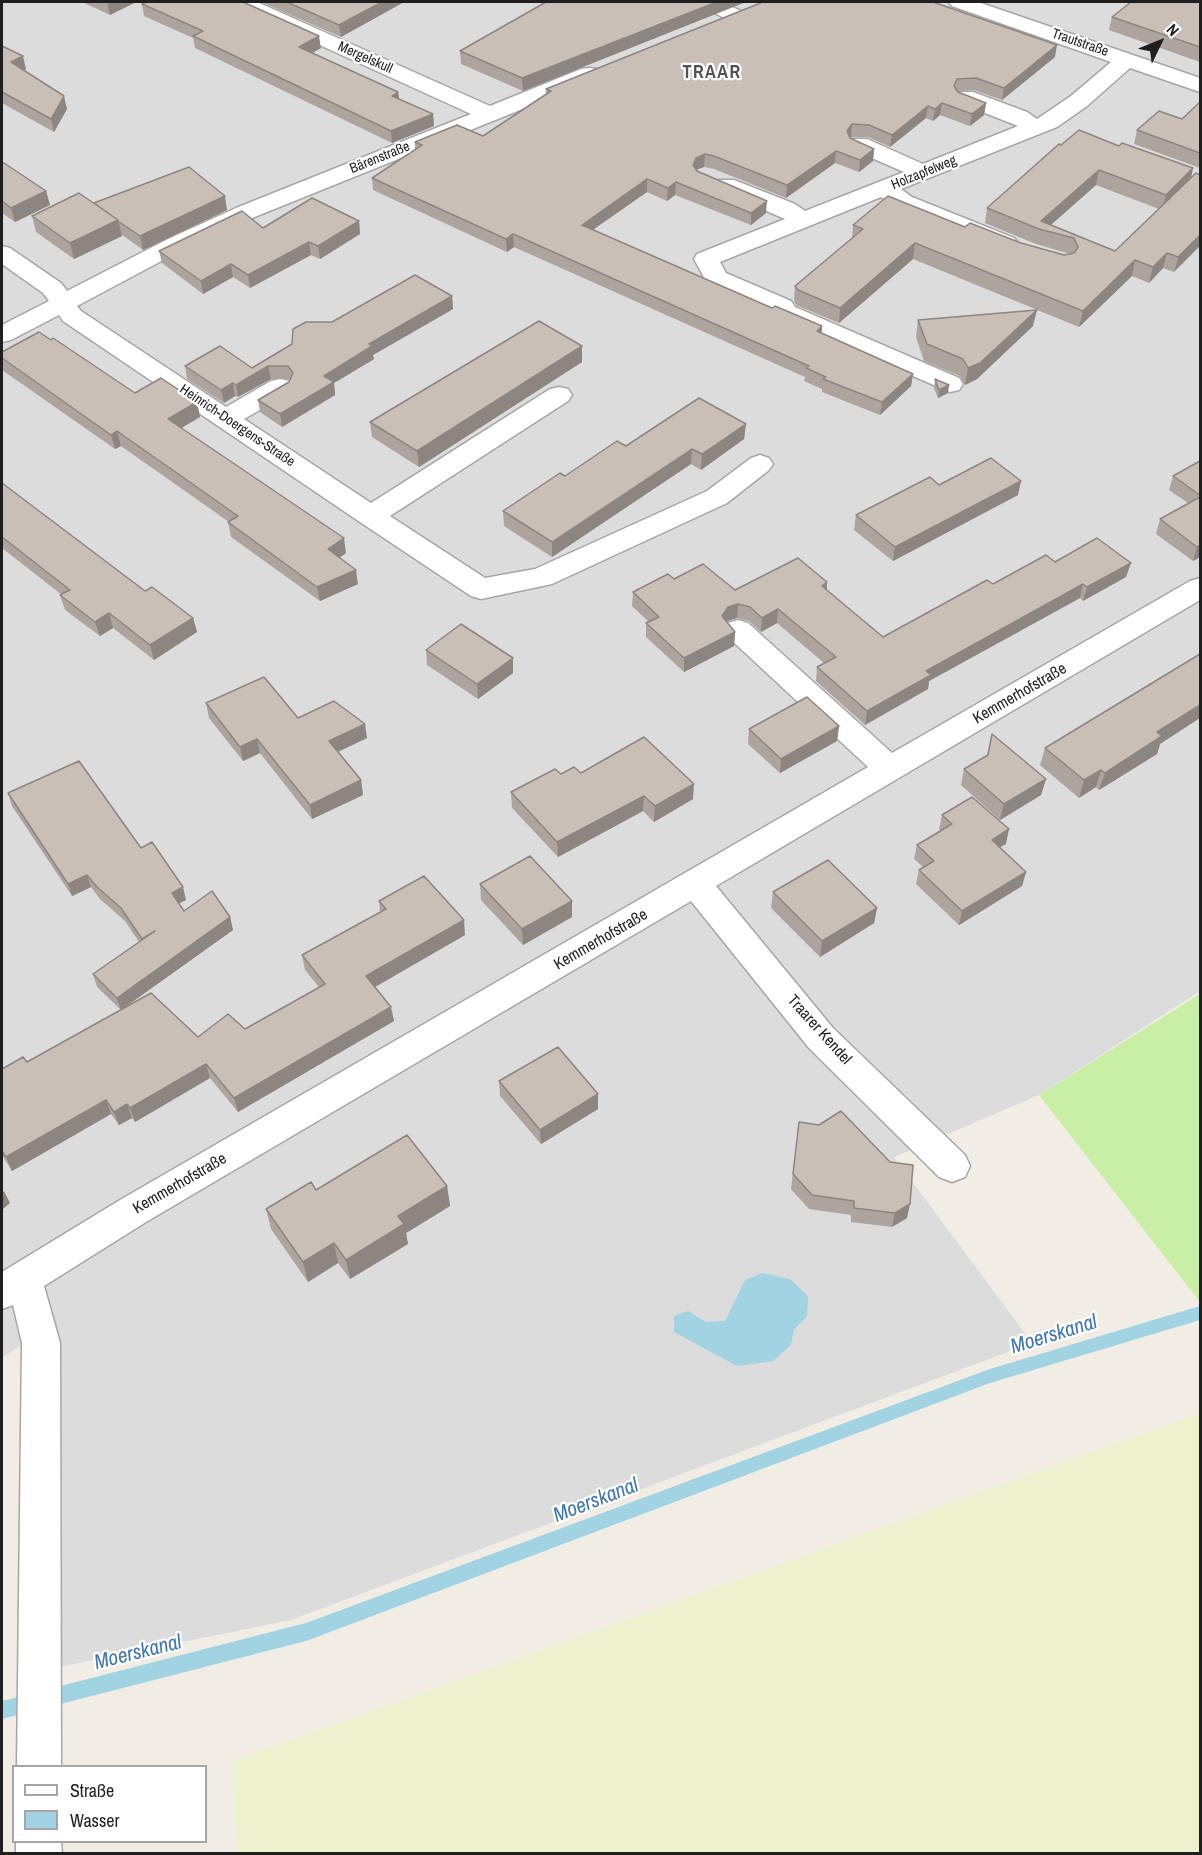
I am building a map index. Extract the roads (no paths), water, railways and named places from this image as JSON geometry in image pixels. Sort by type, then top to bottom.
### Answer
[{"type":"street","name":"Mergelskull","points":[[241,2],[490,114]]},
{"type":"street","points":[[706,2],[734,15]]},
{"type":"street","name":"Trautstraße","points":[[959,2],[1200,85]]},
{"type":"street","points":[[701,28],[757,6]]},
{"type":"street","name":"Holzapfelweg","points":[[950,384],[783,311],[782,306],[716,278],[705,259],[1042,125],[1072,107],[1126,60]]},
{"type":"street","name":"Bärenstraße","points":[[2,335],[176,244],[244,213],[612,64]]},
{"type":"street","points":[[964,97],[1042,125],[1071,130]]},
{"type":"street","points":[[859,144],[904,162],[923,174]]},
{"type":"street","points":[[705,176],[787,209],[803,221]]},
{"type":"street","points":[[885,189],[904,202],[1027,251]]},
{"type":"street","name":"Heinrich-Doergens-Straße","points":[[2,253],[52,288],[72,316],[481,590],[542,577],[717,497],[760,464]]},
{"type":"street","points":[[225,419],[280,387]]},
{"type":"street","points":[[370,516],[559,395]]},
{"type":"street","name":"Kemmerhofstraße","points":[[12,1285],[133,1211],[695,885],[1200,588]]},
{"type":"street","points":[[738,630],[891,770]]},
{"type":"street","name":"Traarer Kendel","points":[[695,885],[717,908],[821,1038],[952,1166]]},
{"type":"street","points":[[12,1285],[33,1308],[41,1343],[39,1765]]},
{"type":"water","points":[[762,1273],[790,1279],[808,1296],[807,1316],[794,1330],[791,1345],[773,1361],[737,1366],[674,1332],[674,1316],[688,1311],[706,1322],[725,1321],[745,1280]]},
{"type":"waterway","name":"Moerskanal","points":[[2,1710],[306,1632],[990,1376],[1200,1313]]},
{"type":"district","name":"TRAAR","points":[[712,73]]}]
